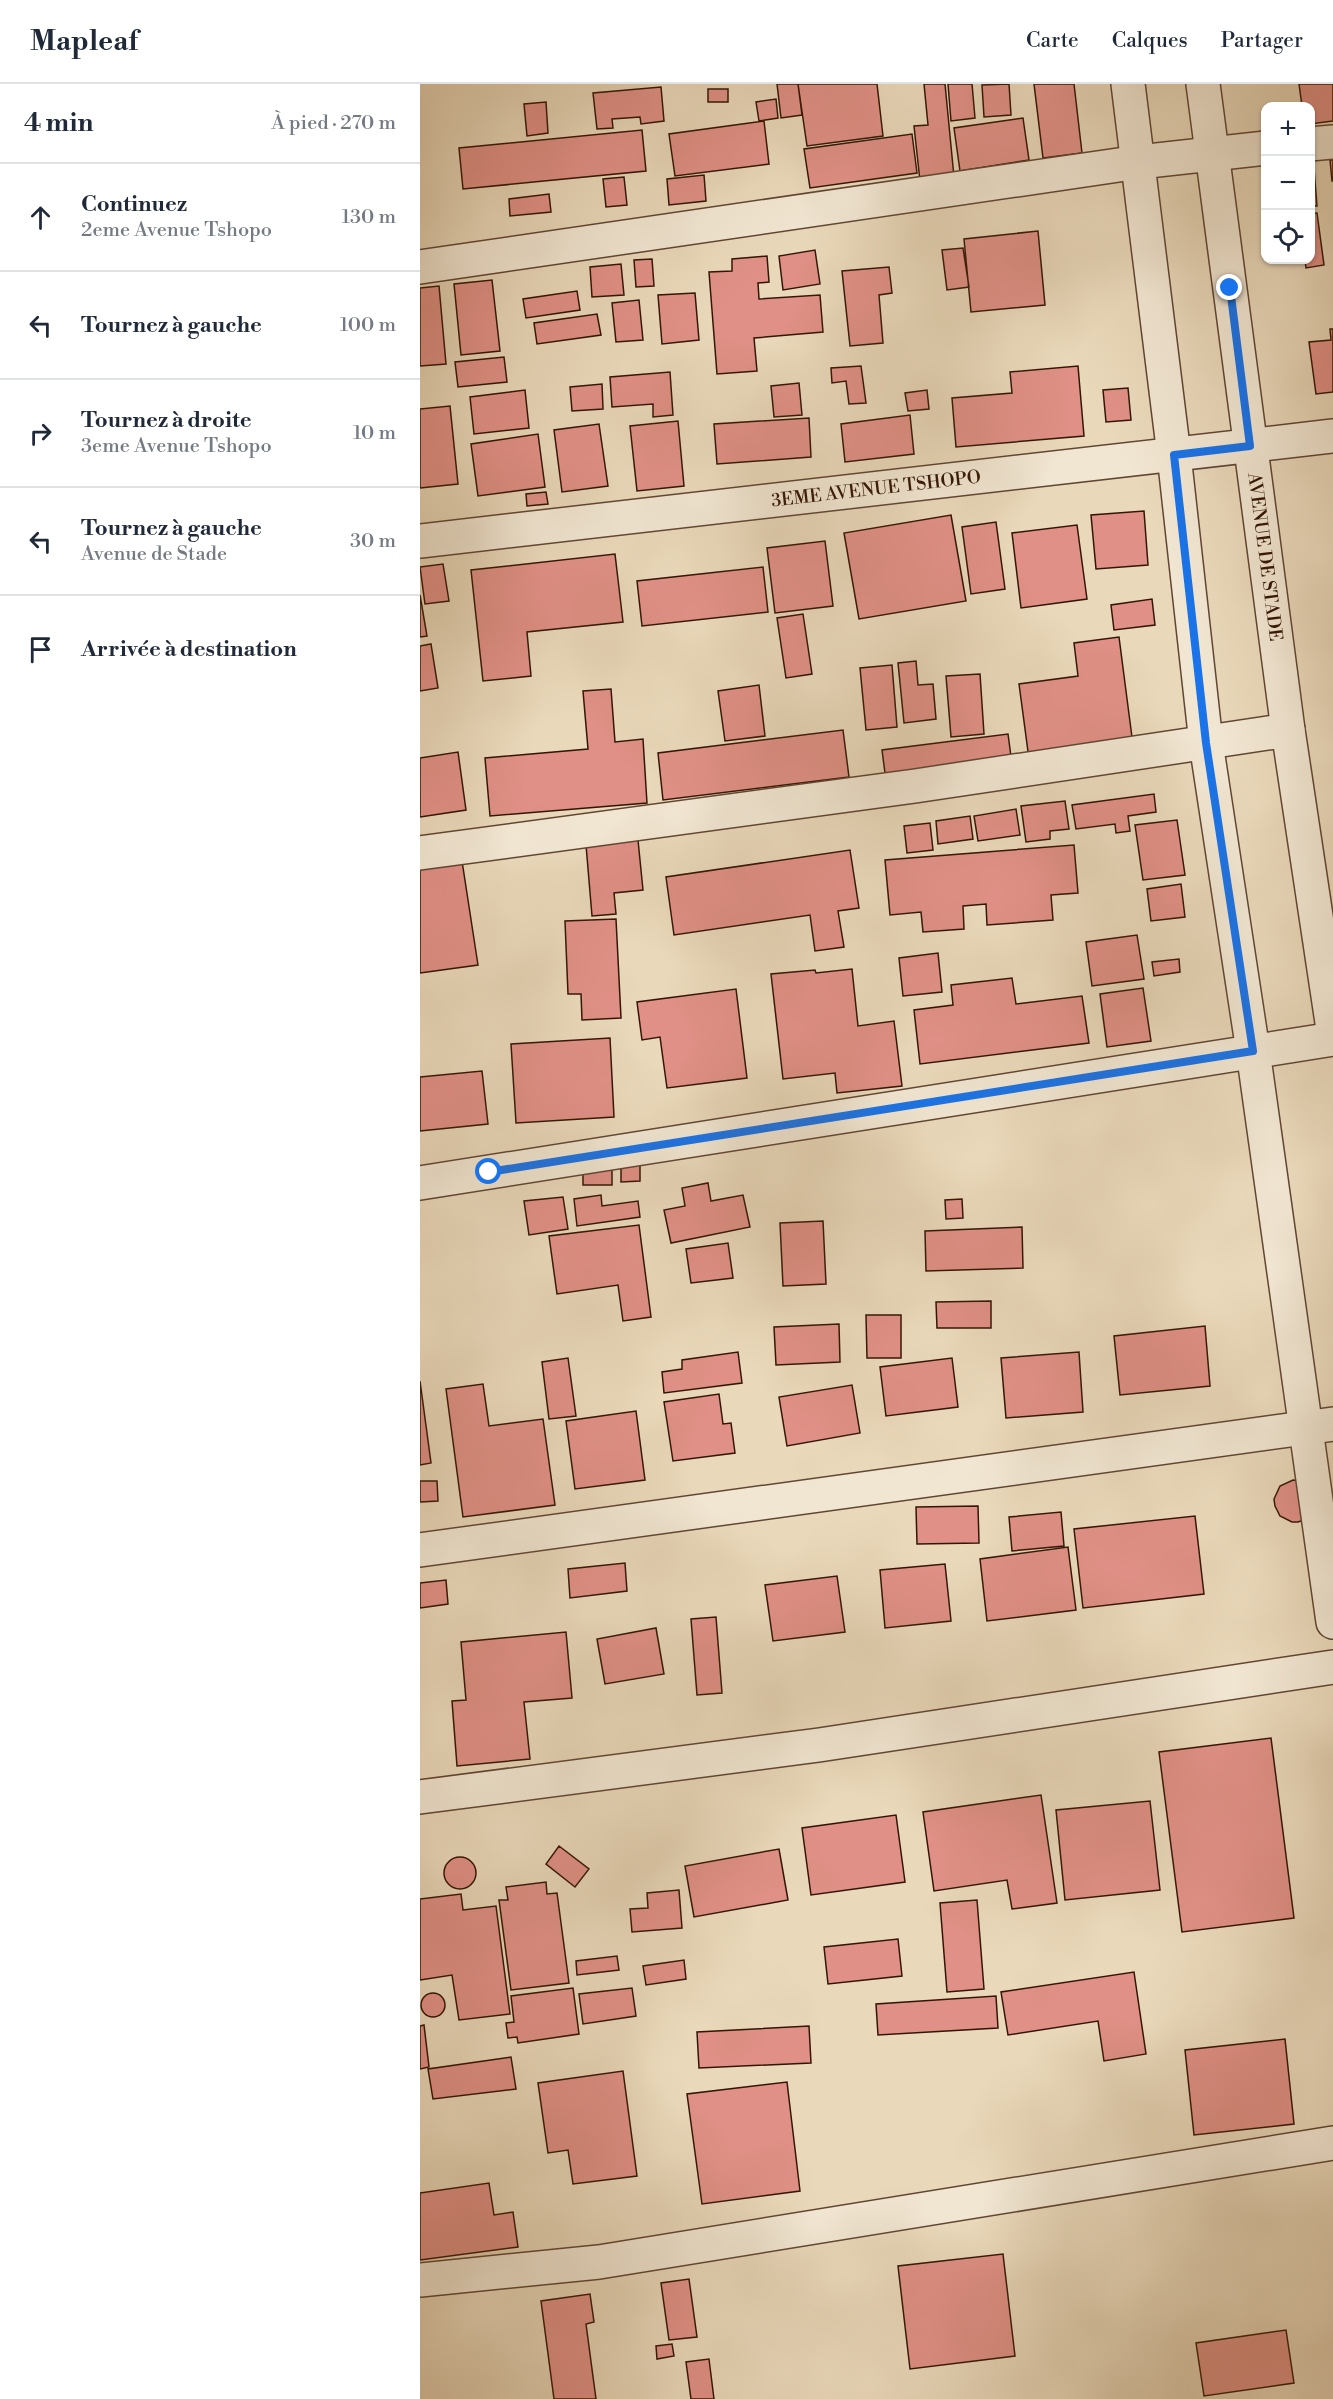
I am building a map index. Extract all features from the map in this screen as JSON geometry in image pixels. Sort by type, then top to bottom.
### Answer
[{"type":"street","points":[[1128,84],[1174,455],[1206,743],[1253,1051],[1319,1425],[1333,1622]]},
{"type":"street","name":"AVENUE DE STADE","points":[[1203,84],[1288,730],[1333,1029]]},
{"type":"street","points":[[1315,144],[1333,142]]},
{"type":"street","points":[[420,267],[1139,162],[1261,148]]},
{"type":"street","name":"3EME AVENUE TSHOPO","points":[[420,541],[1333,436]]},
{"type":"street","points":[[420,853],[915,786],[1288,730]]},
{"type":"street","points":[[420,1183],[1333,1039]]},
{"type":"street","points":[[420,1550],[1319,1425]]},
{"type":"street","points":[[420,1797],[819,1745],[1333,1667]]},
{"type":"street","points":[[420,2280],[599,2262],[1333,2143]]},
{"type":"building","points":[[777,84],[798,84],[802,115],[781,118]]},
{"type":"building","points":[[798,84],[877,84],[883,136],[807,146]]},
{"type":"building","points":[[924,84],[945,84],[954,177],[920,181],[914,126],[928,125]]},
{"type":"building","points":[[948,84],[972,84],[975,118],[951,121]]},
{"type":"building","points":[[1009,84],[1011,115],[984,117],[982,85]]},
{"type":"building","points":[[1034,84],[1074,84],[1082,153],[1043,158]]},
{"type":"building","points":[[1299,84],[1333,84],[1333,121],[1315,123],[1315,102],[1301,102]]},
{"type":"building","points":[[661,87],[664,121],[641,124],[640,117],[612,119],[613,128],[597,129],[593,93]]},
{"type":"building","points":[[708,89],[728,89],[728,102],[708,102]]},
{"type":"building","points":[[776,99],[778,118],[759,121],[756,102]]},
{"type":"building","points":[[546,102],[548,133],[527,136],[524,104]]},
{"type":"building","points":[[1023,118],[1029,160],[960,171],[954,128]]},
{"type":"building","points":[[764,121],[769,164],[675,176],[669,134]]},
{"type":"building","points":[[642,130],[646,171],[463,189],[459,148]]},
{"type":"building","points":[[912,134],[917,173],[810,188],[804,149]]},
{"type":"building","points":[[1330,160],[1333,160],[1333,181],[1332,181]]},
{"type":"building","points":[[704,175],[706,201],[669,205],[667,179]]},
{"type":"building","points":[[624,177],[627,205],[606,207],[603,179]]},
{"type":"building","points":[[1315,181],[1317,206],[1315,206]]},
{"type":"building","points":[[549,194],[551,212],[510,216],[509,199]]},
{"type":"building","points":[[1315,213],[1317,213],[1324,265],[1306,268],[1306,264],[1315,264]]},
{"type":"building","points":[[1038,231],[1045,305],[971,312],[964,239]]},
{"type":"building","points":[[963,248],[969,287],[947,290],[942,250]]},
{"type":"building","points":[[815,250],[820,284],[783,290],[779,256]]},
{"type":"building","points":[[767,256],[769,282],[758,283],[759,299],[820,295],[823,332],[754,338],[757,371],[717,374],[709,272],[732,271],[732,259]]},
{"type":"building","points":[[652,259],[654,286],[636,287],[634,260]]},
{"type":"building","points":[[621,264],[624,295],[592,297],[590,267]]},
{"type":"building","points":[[889,267],[892,293],[879,295],[883,343],[850,346],[842,271]]},
{"type":"building","points":[[492,280],[500,351],[461,355],[454,284]]},
{"type":"building","points":[[439,286],[446,364],[420,366],[420,288]]},
{"type":"building","points":[[577,291],[580,310],[526,318],[523,299]]},
{"type":"building","points":[[695,293],[699,340],[662,344],[658,295]]},
{"type":"building","points":[[639,300],[643,340],[616,342],[612,303]]},
{"type":"building","points":[[597,314],[601,335],[537,344],[534,323]]},
{"type":"building","points":[[1330,329],[1333,329],[1333,392],[1316,394],[1309,342],[1331,340]]},
{"type":"building","points":[[504,357],[507,382],[458,387],[455,362]]},
{"type":"building","points":[[861,366],[866,403],[849,404],[846,381],[832,383],[831,368]]},
{"type":"building","points":[[1078,366],[1084,436],[956,447],[952,398],[1012,393],[1010,372]]},
{"type":"building","points":[[670,372],[673,415],[653,417],[653,404],[612,407],[610,377]]},
{"type":"building","points":[[799,383],[802,415],[774,417],[771,386]]},
{"type":"building","points":[[602,384],[603,409],[572,411],[570,387]]},
{"type":"building","points":[[1128,388],[1131,420],[1106,422],[1103,390]]},
{"type":"building","points":[[525,390],[529,428],[474,434],[470,397]]},
{"type":"building","points":[[927,390],[929,409],[908,411],[905,393]]},
{"type":"building","points":[[450,406],[458,484],[420,488],[420,409]]},
{"type":"building","points":[[910,415],[914,454],[845,462],[841,424]]},
{"type":"building","points":[[809,418],[811,457],[717,464],[714,424]]},
{"type":"building","points":[[678,421],[684,486],[637,491],[630,426]]},
{"type":"building","points":[[599,424],[608,486],[562,492],[554,430]]},
{"type":"building","points":[[538,434],[545,487],[478,496],[471,444]]},
{"type":"building","points":[[546,492],[548,504],[527,506],[526,494]]},
{"type":"building","points":[[1144,511],[1148,565],[1096,569],[1091,515]]},
{"type":"building","points":[[951,515],[966,601],[859,619],[844,533]]},
{"type":"building","points":[[996,522],[1005,589],[971,594],[962,527]]},
{"type":"building","points":[[1077,525],[1087,599],[1021,608],[1012,533]]},
{"type":"building","points":[[825,541],[833,606],[775,613],[767,548]]},
{"type":"building","points":[[615,554],[623,622],[527,632],[531,676],[483,681],[471,570]]},
{"type":"building","points":[[443,564],[449,601],[425,604],[420,567]]},
{"type":"building","points":[[763,567],[768,612],[642,626],[637,581]]},
{"type":"building","points":[[420,595],[427,636],[420,637]]},
{"type":"building","points":[[1152,599],[1155,625],[1114,630],[1111,605]]},
{"type":"building","points":[[803,614],[812,674],[786,678],[777,618]]},
{"type":"building","points":[[1119,637],[1133,745],[1029,759],[1019,684],[1078,676],[1074,643]]},
{"type":"building","points":[[431,644],[438,688],[420,691],[420,646]]},
{"type":"building","points":[[916,661],[918,685],[933,684],[936,719],[904,723],[898,663]]},
{"type":"building","points":[[892,665],[897,727],[866,730],[860,668]]},
{"type":"building","points":[[980,674],[984,734],[951,737],[946,676]]},
{"type":"building","points":[[759,685],[765,736],[725,741],[718,691]]},
{"type":"building","points":[[611,689],[615,742],[643,739],[647,803],[490,816],[485,758],[588,749],[583,691]]},
{"type":"building","points":[[843,730],[849,777],[663,800],[658,753]]},
{"type":"building","points":[[1008,734],[1012,764],[886,781],[882,750]]},
{"type":"building","points":[[458,752],[466,810],[420,817],[420,758]]},
{"type":"building","points":[[1154,794],[1156,812],[1128,816],[1130,831],[1116,833],[1115,824],[1076,829],[1072,805]]},
{"type":"building","points":[[1065,801],[1069,829],[1050,831],[1050,839],[1026,842],[1021,806]]},
{"type":"building","points":[[1016,809],[1020,835],[978,841],[974,816]]},
{"type":"building","points":[[970,816],[973,839],[938,844],[936,821]]},
{"type":"building","points":[[1177,820],[1185,875],[1143,880],[1135,825]]},
{"type":"building","points":[[930,823],[933,850],[907,853],[904,826]]},
{"type":"building","points":[[638,840],[643,890],[614,893],[616,914],[592,916],[586,845]]},
{"type":"building","points":[[1074,845],[1078,893],[1051,895],[1053,920],[987,925],[986,904],[963,906],[964,929],[923,932],[921,912],[890,915],[885,860]]},
{"type":"building","points":[[850,850],[859,908],[838,911],[844,947],[815,951],[810,915],[674,935],[666,877]]},
{"type":"building","points":[[462,861],[478,965],[420,973],[420,867]]},
{"type":"building","points":[[1181,884],[1185,917],[1151,921],[1147,889]]},
{"type":"building","points":[[616,919],[621,1018],[582,1020],[581,994],[568,994],[565,921]]},
{"type":"building","points":[[1137,935],[1144,979],[1092,986],[1086,942]]},
{"type":"building","points":[[938,953],[942,992],[903,996],[899,958]]},
{"type":"building","points":[[1179,959],[1180,972],[1154,976],[1152,962]]},
{"type":"building","points":[[852,969],[858,1026],[894,1021],[902,1086],[837,1093],[835,1073],[783,1079],[771,974]]},
{"type":"building","points":[[1012,978],[1016,1004],[1082,996],[1089,1043],[920,1064],[914,1010],[953,1005],[951,985]]},
{"type":"building","points":[[1143,988],[1151,1041],[1107,1047],[1100,994]]},
{"type":"building","points":[[736,989],[747,1078],[667,1088],[660,1037],[642,1040],[637,1002]]},
{"type":"building","points":[[610,1038],[614,1117],[516,1123],[511,1044]]},
{"type":"building","points":[[482,1071],[488,1124],[420,1131],[420,1077]]},
{"type":"building","points":[[583,1160],[612,1160],[612,1185],[583,1185]]},
{"type":"building","points":[[621,1165],[640,1165],[640,1181],[621,1182]]},
{"type":"building","points":[[708,1183],[711,1201],[743,1195],[750,1227],[671,1243],[664,1210],[685,1206],[682,1188]]},
{"type":"building","points":[[601,1195],[602,1206],[638,1201],[640,1217],[577,1226],[574,1199]]},
{"type":"building","points":[[563,1197],[568,1229],[529,1235],[524,1201]]},
{"type":"building","points":[[962,1199],[963,1218],[946,1219],[945,1200]]},
{"type":"building","points":[[823,1221],[826,1284],[783,1286],[780,1223]]},
{"type":"building","points":[[639,1225],[651,1317],[623,1321],[618,1285],[557,1294],[549,1236]]},
{"type":"building","points":[[1022,1227],[1023,1268],[926,1271],[925,1231]]},
{"type":"building","points":[[728,1243],[733,1278],[691,1283],[686,1249]]},
{"type":"building","points":[[991,1301],[991,1328],[937,1328],[936,1302]]},
{"type":"building","points":[[866,1315],[901,1315],[901,1358],[867,1358]]},
{"type":"building","points":[[839,1324],[840,1362],[776,1365],[774,1327]]},
{"type":"building","points":[[1205,1326],[1210,1386],[1120,1395],[1114,1336]]},
{"type":"building","points":[[738,1352],[742,1383],[664,1393],[662,1372],[682,1369],[682,1360]]},
{"type":"building","points":[[1079,1352],[1083,1412],[1006,1418],[1001,1358]]},
{"type":"building","points":[[568,1358],[576,1416],[549,1419],[542,1362]]},
{"type":"building","points":[[952,1358],[958,1407],[886,1416],[880,1367]]},
{"type":"building","points":[[420,1381],[431,1463],[420,1465]]},
{"type":"building","points":[[483,1384],[489,1426],[543,1419],[555,1505],[463,1517],[446,1389]]},
{"type":"building","points":[[852,1385],[860,1433],[787,1446],[779,1397]]},
{"type":"building","points":[[719,1394],[723,1424],[731,1423],[735,1453],[673,1461],[664,1402]]},
{"type":"building","points":[[636,1411],[645,1480],[575,1489],[566,1421]]},
{"type":"building","points":[[1293,1480],[1301,1481],[1304,1520],[1298,1522],[1292,1522],[1280,1516],[1274,1499],[1280,1486]]},
{"type":"building","points":[[420,1481],[437,1481],[438,1501],[420,1502]]},
{"type":"building","points":[[978,1506],[979,1543],[917,1544],[916,1507]]},
{"type":"building","points":[[1061,1512],[1064,1546],[1012,1551],[1009,1517]]},
{"type":"building","points":[[1195,1516],[1204,1594],[1083,1608],[1074,1529]]},
{"type":"building","points":[[1068,1547],[1076,1610],[987,1621],[980,1559]]},
{"type":"building","points":[[625,1563],[627,1591],[570,1598],[568,1569]]},
{"type":"building","points":[[945,1564],[951,1621],[885,1628],[880,1570]]},
{"type":"building","points":[[837,1576],[845,1632],[773,1641],[765,1585]]},
{"type":"building","points":[[446,1580],[448,1604],[420,1608],[420,1583]]},
{"type":"building","points":[[716,1617],[722,1693],[697,1695],[691,1619]]},
{"type":"building","points":[[656,1628],[664,1674],[605,1684],[597,1639]]},
{"type":"building","points":[[566,1632],[572,1698],[524,1702],[530,1759],[457,1766],[452,1701],[466,1700],[461,1642]]},
{"type":"building","points":[[1271,1738],[1294,1918],[1182,1932],[1159,1752]]},
{"type":"building","points":[[1041,1795],[1057,1903],[1012,1909],[1007,1880],[934,1891],[923,1812]]},
{"type":"building","points":[[1150,1801],[1160,1890],[1065,1900],[1056,1810]]},
{"type":"building","points":[[896,1815],[905,1882],[811,1895],[802,1828]]},
{"type":"building","points":[[559,1846],[589,1869],[575,1887],[546,1864]]},
{"type":"building","points":[[779,1849],[788,1900],[694,1917],[685,1866]]},
{"type":"building","points":[[460,1857],[471,1862],[476,1873],[471,1884],[460,1889],[449,1884],[444,1873],[449,1862]]},
{"type":"building","points":[[546,1882],[547,1894],[557,1893],[569,1983],[511,1990],[499,1900],[508,1900],[506,1887]]},
{"type":"building","points":[[679,1890],[682,1928],[632,1932],[630,1909],[648,1908],[647,1893]]},
{"type":"building","points":[[461,1894],[463,1910],[496,1906],[510,2014],[459,2020],[452,1975],[420,1980],[420,1899]]},
{"type":"building","points":[[977,1900],[984,1989],[947,1992],[940,1903]]},
{"type":"building","points":[[898,1939],[902,1976],[828,1984],[824,1947]]},
{"type":"building","points":[[617,1956],[619,1970],[577,1975],[576,1961]]},
{"type":"building","points":[[684,1960],[686,1979],[646,1985],[643,1966]]},
{"type":"building","points":[[1134,1972],[1146,2054],[1104,2061],[1098,2021],[1008,2035],[1001,1992]]},
{"type":"building","points":[[573,1988],[579,2034],[518,2043],[517,2037],[508,2038],[506,2023],[514,2022],[511,1996]]},
{"type":"building","points":[[632,1988],[636,2016],[583,2024],[579,1994]]},
{"type":"building","points":[[433,1993],[438,1994],[444,2000],[444,2010],[438,2016],[433,2017],[428,2016],[422,2010],[421,2005],[422,2000],[428,1994]]},
{"type":"building","points":[[996,1996],[998,2028],[878,2035],[876,2004]]},
{"type":"building","points":[[424,2025],[429,2067],[420,2069],[420,2026]]},
{"type":"building","points":[[809,2026],[811,2063],[699,2068],[697,2032]]},
{"type":"building","points":[[1285,2039],[1294,2124],[1194,2135],[1185,2050]]},
{"type":"building","points":[[511,2057],[516,2089],[433,2099],[428,2069]]},
{"type":"building","points":[[623,2071],[637,2176],[573,2184],[568,2150],[548,2153],[538,2083]]},
{"type":"building","points":[[787,2082],[800,2191],[702,2204],[687,2094]]},
{"type":"building","points":[[489,2183],[494,2215],[513,2212],[518,2247],[420,2260],[420,2193]]},
{"type":"building","points":[[1003,2254],[1015,2356],[910,2369],[898,2266]]},
{"type":"building","points":[[689,2279],[697,2337],[669,2340],[661,2283]]},
{"type":"building","points":[[590,2294],[594,2322],[586,2324],[596,2399],[554,2399],[541,2301]]},
{"type":"building","points":[[1286,2330],[1294,2383],[1204,2396],[1196,2343]]},
{"type":"building","points":[[672,2344],[674,2356],[657,2359],[656,2346]]},
{"type":"building","points":[[709,2359],[714,2399],[691,2399],[686,2362]]},
{"type":"route","points":[[489,1172],[1253,1051],[1206,743],[1174,455],[1250,446],[1230,288]]}]
